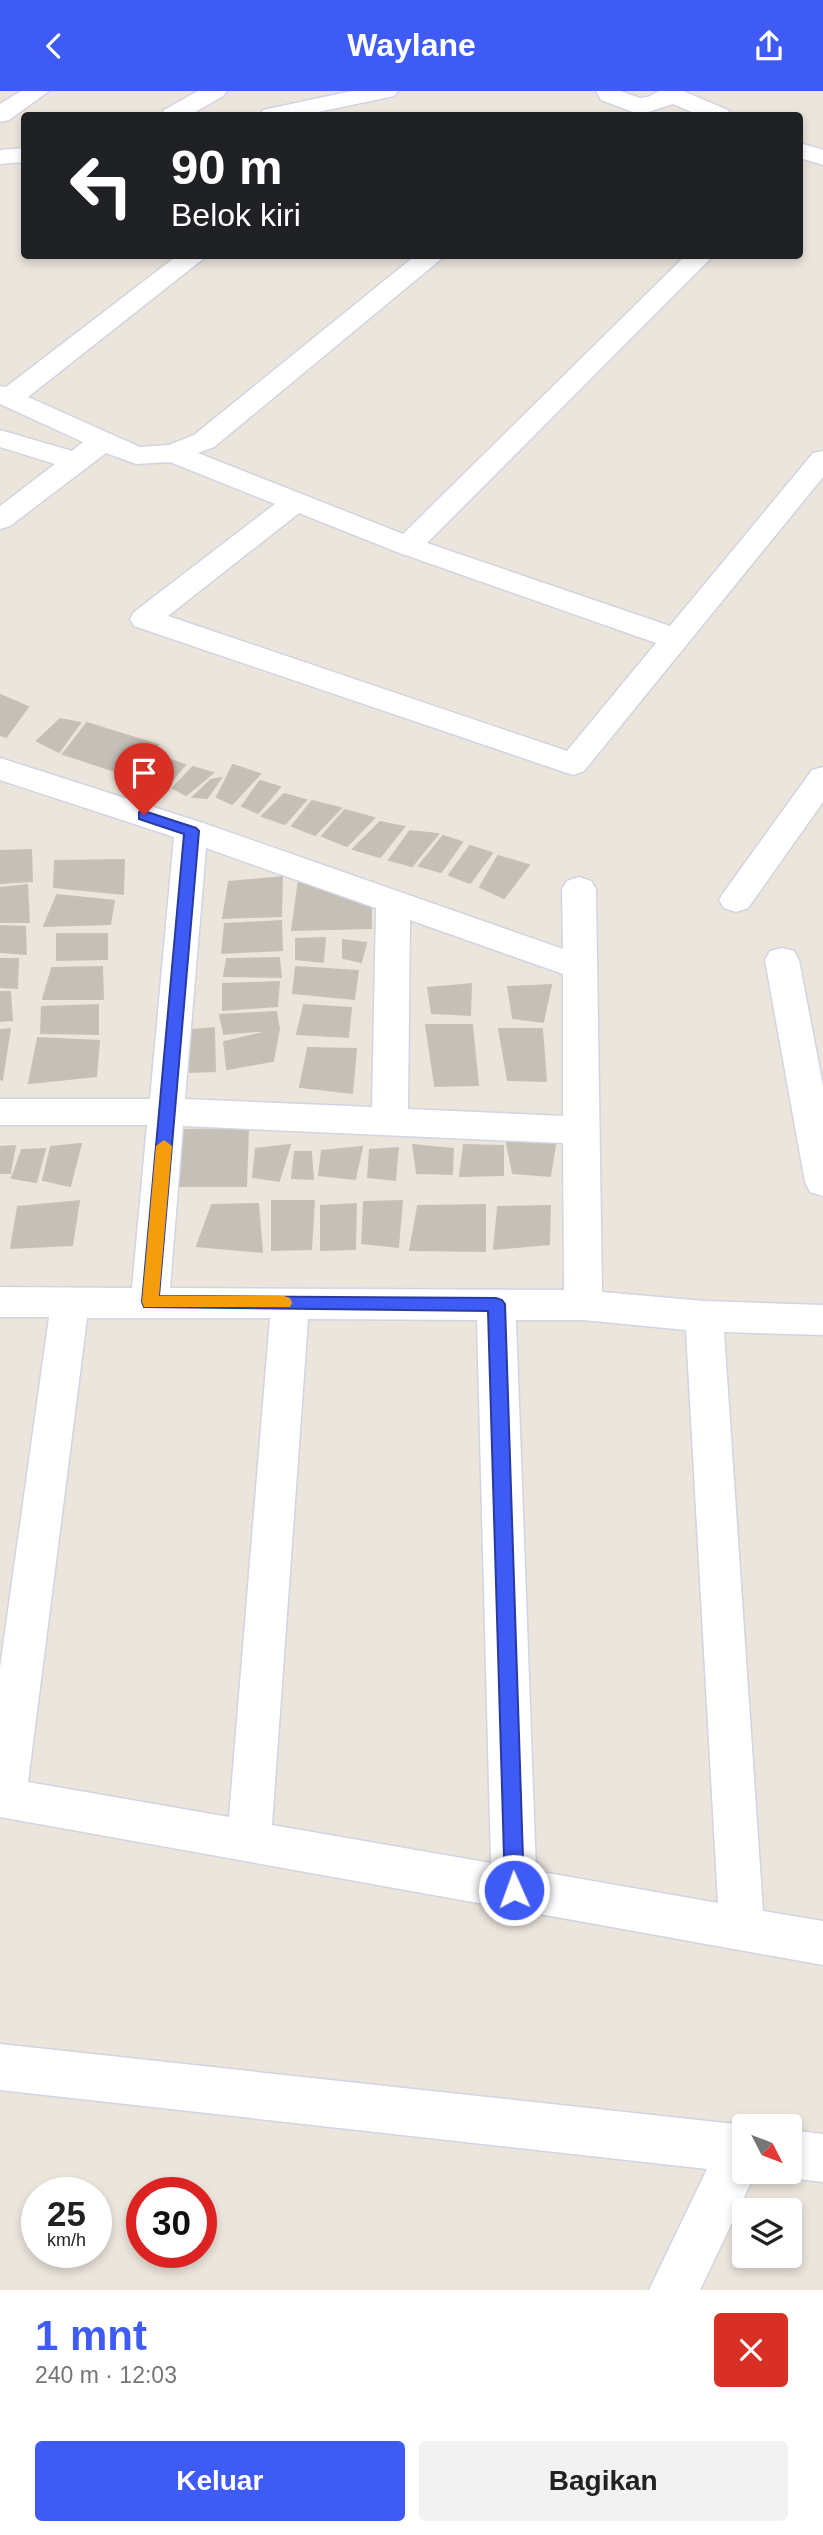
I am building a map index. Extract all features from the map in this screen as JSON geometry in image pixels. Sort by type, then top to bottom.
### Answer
[{"type":"street","points":[[0,115],[37,91]]},
{"type":"street","points":[[178,112],[215,91]]},
{"type":"street","points":[[283,106],[386,91]]},
{"type":"street","points":[[612,103],[641,106],[660,103],[671,93],[712,112]]},
{"type":"street","points":[[0,157],[21,155]]},
{"type":"street","points":[[0,172],[21,173]]},
{"type":"street","points":[[190,259],[4,396],[136,456],[173,453],[204,441],[428,259]]},
{"type":"street","points":[[407,546],[697,259]]},
{"type":"street","points":[[0,438],[74,461]]},
{"type":"street","points":[[0,520],[103,441]]},
{"type":"street","points":[[173,453],[407,546],[676,639]]},
{"type":"street","points":[[295,502],[145,619],[573,764],[823,459]]},
{"type":"street","points":[[0,769],[191,831],[581,968]]},
{"type":"street","points":[[736,900],[823,778]]},
{"type":"street","points":[[150,1302],[191,831]]},
{"type":"street","points":[[579,889],[583,1305]]},
{"type":"street","points":[[390,1122],[393,902]]},
{"type":"street","points":[[782,960],[823,1182]]},
{"type":"street","points":[[0,1112],[167,1112],[581,1130]]},
{"type":"street","points":[[0,1301],[583,1305],[704,1316],[823,1320]]},
{"type":"street","points":[[70,1302],[2,1797],[823,1944]]},
{"type":"street","points":[[249,1841],[290,1303]]},
{"type":"street","points":[[496,1304],[514,1890]]},
{"type":"street","points":[[704,1316],[742,1929]]},
{"type":"street","points":[[0,2067],[732,2148]]},
{"type":"street","points":[[802,2156],[823,2158]]},
{"type":"street","points":[[674,2290],[732,2171]]},
{"type":"building","points":[[0,695],[28,707],[6,737],[0,735]]},
{"type":"building","points":[[60,719],[80,723],[59,752],[37,741]]},
{"type":"building","points":[[87,723],[158,745],[130,776],[63,754]]},
{"type":"building","points":[[163,757],[185,765],[167,786],[138,779]]},
{"type":"building","points":[[233,765],[260,774],[232,804],[217,797]]},
{"type":"building","points":[[193,767],[213,773],[186,795],[173,788]]},
{"type":"building","points":[[221,778],[207,798],[193,797],[211,780]]},
{"type":"building","points":[[260,781],[280,787],[258,813],[242,806]]},
{"type":"building","points":[[284,794],[306,800],[285,824],[262,816]]},
{"type":"building","points":[[312,801],[341,808],[315,835],[292,826]]},
{"type":"building","points":[[345,810],[374,818],[347,846],[322,836]]},
{"type":"building","points":[[380,822],[404,827],[380,857],[353,849]]},
{"type":"building","points":[[410,831],[438,834],[412,866],[389,860]]},
{"type":"building","points":[[443,836],[462,842],[441,872],[419,866]]},
{"type":"building","points":[[470,846],[492,853],[470,883],[449,875]]},
{"type":"building","points":[[31,850],[32,881],[0,883],[0,851]]},
{"type":"building","points":[[498,856],[529,865],[504,898],[480,887]]},
{"type":"building","points":[[124,860],[123,894],[54,887],[55,861]]},
{"type":"building","points":[[282,877],[281,916],[223,918],[229,882]]},
{"type":"building","points":[[299,879],[371,905],[371,928],[292,930]]},
{"type":"building","points":[[27,885],[29,922],[0,922],[0,888]]},
{"type":"building","points":[[57,895],[114,901],[110,924],[44,926]]},
{"type":"building","points":[[281,921],[282,950],[222,953],[225,924]]},
{"type":"building","points":[[0,926],[25,927],[26,954],[0,952]]},
{"type":"building","points":[[57,934],[107,934],[107,959],[57,960]]},
{"type":"building","points":[[325,938],[323,962],[296,959],[296,939]]},
{"type":"building","points":[[343,940],[366,943],[361,962],[343,958]]},
{"type":"building","points":[[279,958],[281,977],[224,976],[227,959]]},
{"type":"building","points":[[0,959],[18,959],[17,988],[0,987]]},
{"type":"building","points":[[102,967],[103,999],[43,999],[52,968]]},
{"type":"building","points":[[296,967],[358,971],[354,999],[293,993]]},
{"type":"building","points":[[279,982],[277,1006],[223,1010],[223,984]]},
{"type":"building","points":[[471,984],[470,1015],[432,1013],[428,988]]},
{"type":"building","points":[[551,985],[543,1022],[513,1018],[508,987]]},
{"type":"building","points":[[0,992],[10,992],[12,1020],[0,1021]]},
{"type":"building","points":[[98,1005],[98,1034],[41,1033],[42,1007]]},
{"type":"building","points":[[304,1005],[351,1008],[348,1037],[297,1034]]},
{"type":"building","points":[[276,1012],[279,1029],[224,1034],[220,1015]]},
{"type":"building","points":[[426,1025],[472,1025],[478,1085],[435,1086]]},
{"type":"building","points":[[214,1028],[215,1071],[190,1072],[190,1030]]},
{"type":"building","points":[[10,1029],[2,1080],[0,1030]]},
{"type":"building","points":[[279,1029],[273,1061],[227,1069],[224,1042]]},
{"type":"building","points":[[499,1029],[542,1029],[546,1081],[508,1080]]},
{"type":"building","points":[[38,1038],[99,1041],[96,1076],[29,1083]]},
{"type":"building","points":[[308,1048],[356,1049],[352,1093],[300,1087]]},
{"type":"building","points":[[248,1129],[246,1186],[177,1186],[181,1130]]},
{"type":"building","points":[[506,1139],[556,1140],[550,1176],[513,1173]]},
{"type":"building","points":[[81,1144],[70,1186],[43,1180],[51,1147]]},
{"type":"building","points":[[290,1145],[279,1181],[253,1177],[256,1149]]},
{"type":"building","points":[[413,1145],[453,1149],[452,1174],[417,1173]]},
{"type":"building","points":[[464,1145],[503,1146],[503,1175],[460,1176]]},
{"type":"building","points":[[15,1146],[10,1173],[0,1173],[0,1147]]},
{"type":"building","points":[[362,1147],[355,1179],[319,1175],[322,1151]]},
{"type":"building","points":[[398,1148],[395,1180],[368,1177],[370,1150]]},
{"type":"building","points":[[45,1149],[36,1182],[12,1178],[22,1150]]},
{"type":"building","points":[[295,1152],[311,1152],[313,1179],[292,1178]]},
{"type":"building","points":[[79,1201],[72,1245],[11,1248],[18,1207]]},
{"type":"building","points":[[272,1201],[314,1201],[311,1249],[272,1250]]},
{"type":"building","points":[[402,1201],[398,1247],[362,1243],[364,1202]]},
{"type":"building","points":[[258,1204],[262,1252],[197,1246],[212,1205]]},
{"type":"building","points":[[356,1204],[355,1249],[321,1250],[321,1206]]},
{"type":"building","points":[[485,1205],[485,1251],[410,1250],[418,1206]]},
{"type":"building","points":[[550,1206],[549,1244],[494,1249],[498,1207]]},
{"type":"slow traffic","points":[[164,1146],[150,1302],[284,1303]]},
{"type":"route","points":[[144,815],[191,831],[150,1302],[496,1304],[514,1890]]}]
